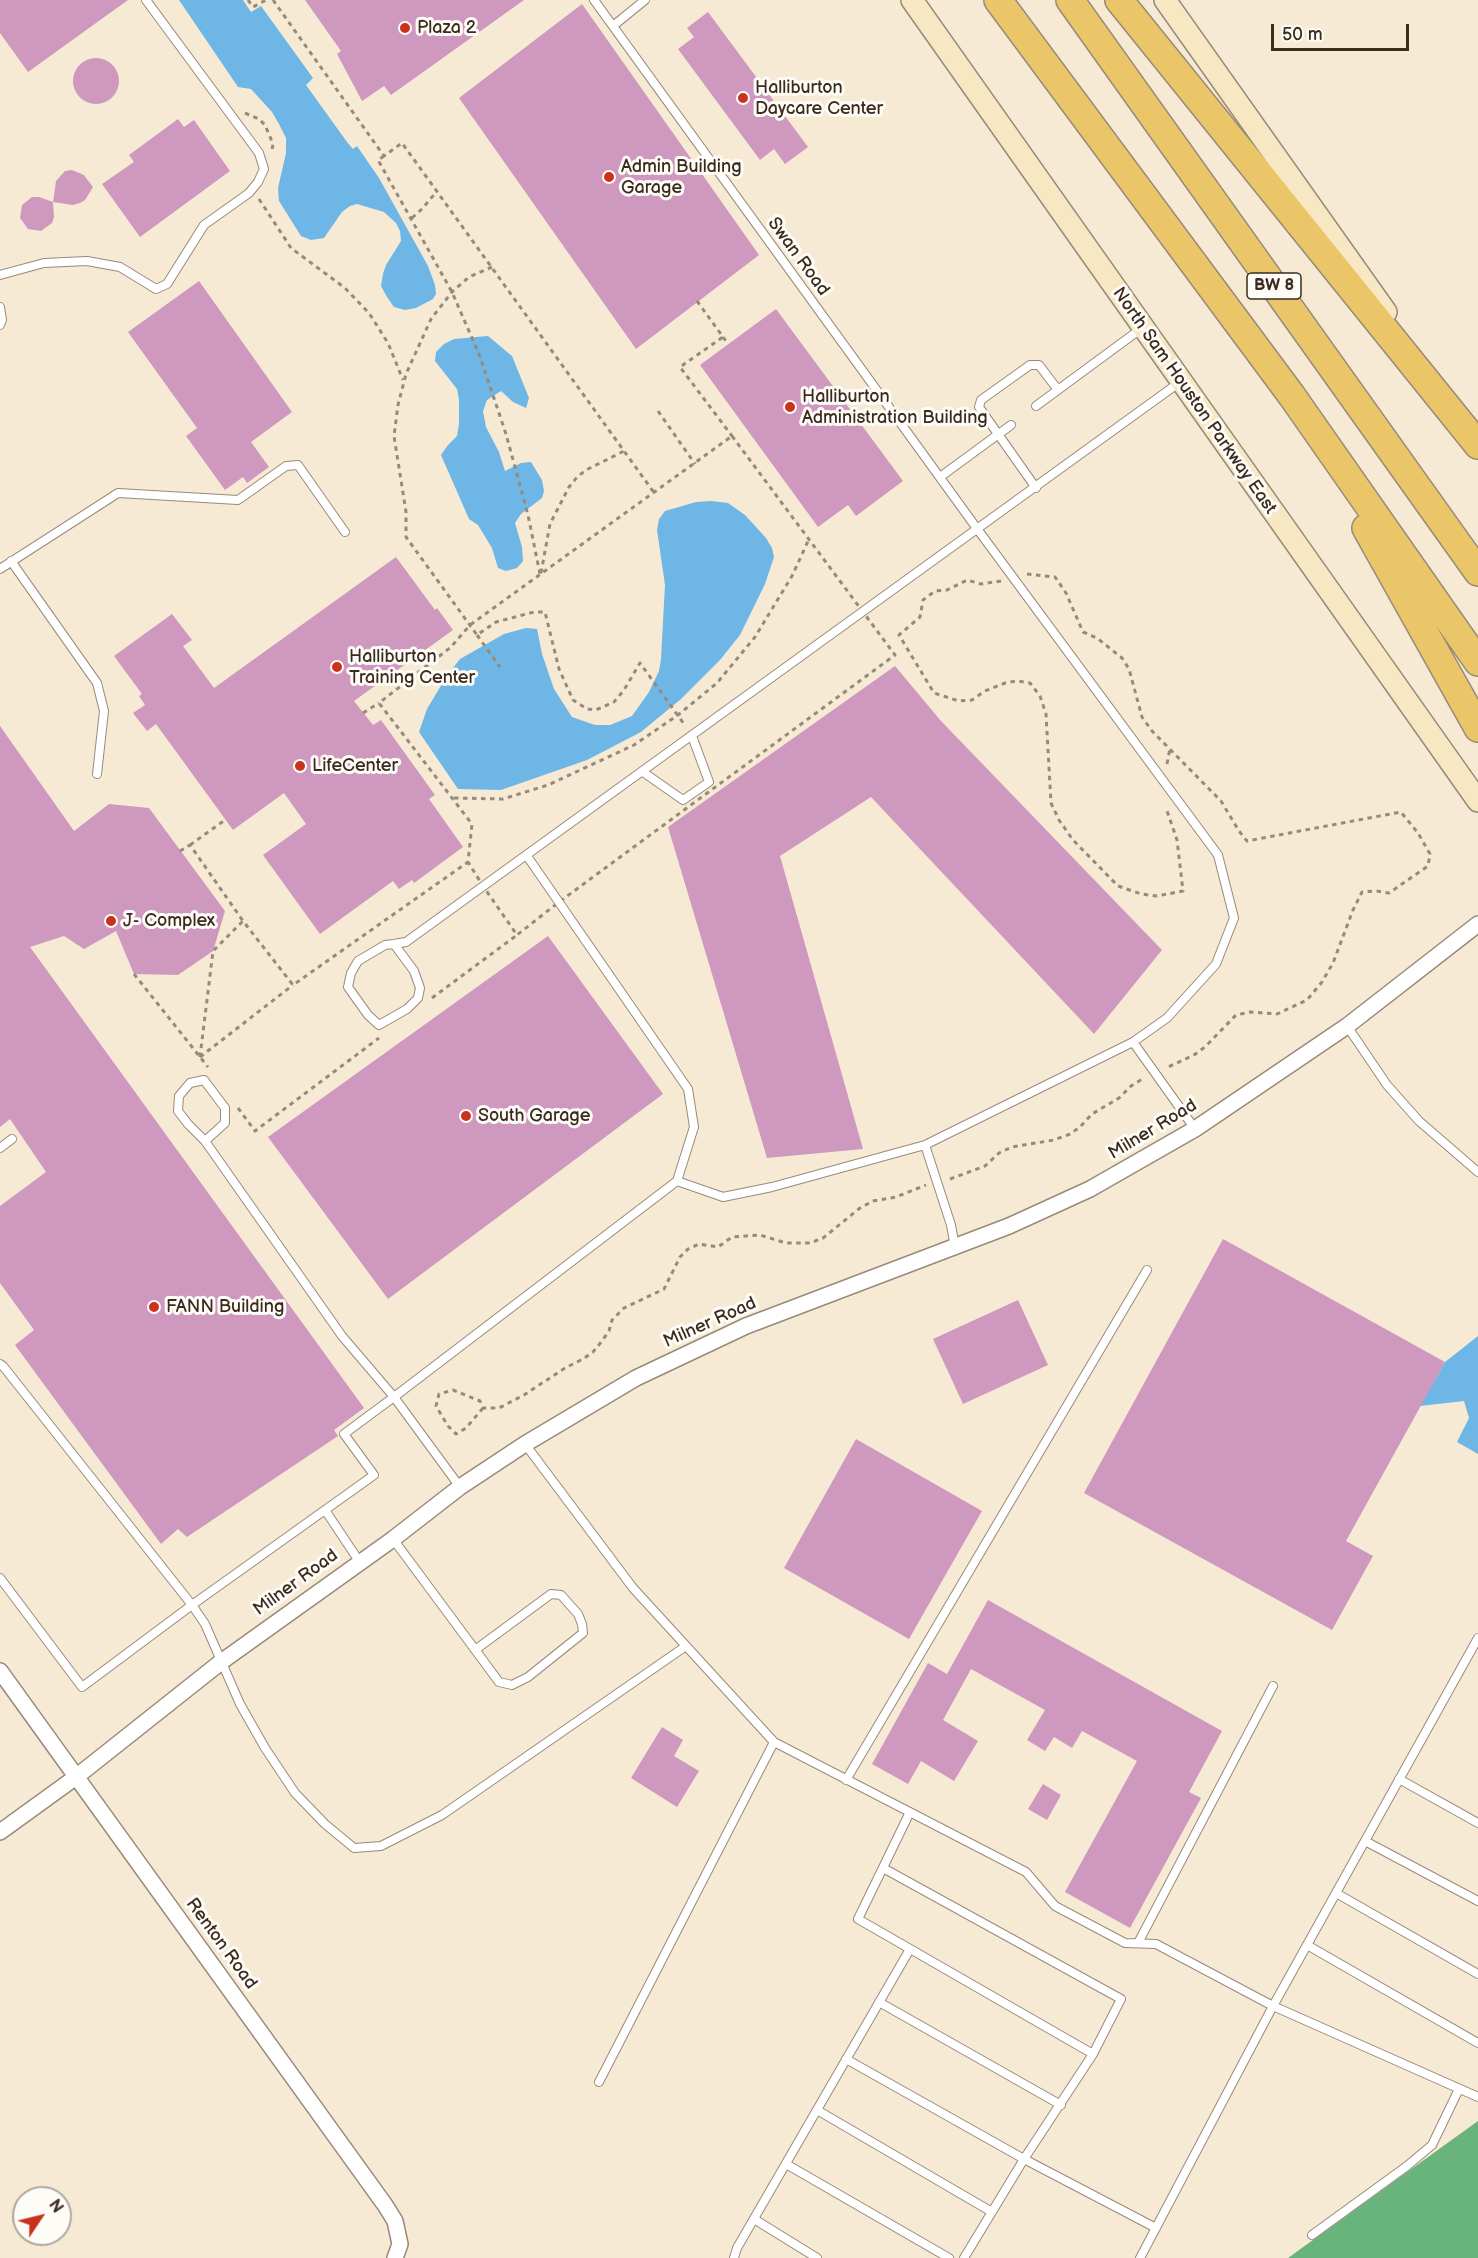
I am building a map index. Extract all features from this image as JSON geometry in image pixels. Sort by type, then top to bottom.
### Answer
[{"type":"highway","name":"BW 8","points":[[998,0],[1292,396],[1478,662]]},
{"type":"highway","name":"BW 8","points":[[1070,0],[1478,572]]},
{"type":"highway","points":[[1119,0],[1478,444]]},
{"type":"highway","points":[[1292,396],[1478,728]]},
{"type":"main road","name":"North Sam Houston Parkway East","points":[[912,0],[1478,801]]},
{"type":"main road","points":[[1165,0],[1478,444]]},
{"type":"street","name":"Milner Road","points":[[0,1832],[76,1777],[221,1662],[359,1561],[393,1539],[460,1487],[525,1444],[636,1378],[746,1326],[1009,1226],[1090,1190],[1195,1129],[1347,1026],[1478,924]]},
{"type":"street","name":"Renton Road","points":[[0,1671],[385,2205],[395,2221],[397,2251]]},
{"type":"lane","points":[[0,275],[44,263],[87,261],[120,267],[156,289],[167,284],[204,225],[249,193],[258,182],[264,169],[259,153],[146,0]]},
{"type":"lane","name":"Swan Road","points":[[594,0],[978,530],[1218,855],[1234,918],[1216,964],[1167,1018],[1133,1042],[925,1144],[772,1187],[723,1197],[676,1181]]},
{"type":"lane","points":[[612,26],[645,0]]},
{"type":"lane","points":[[0,307],[2,320],[0,325]]},
{"type":"lane","points":[[1036,406],[1142,328]]},
{"type":"lane","points":[[1036,488],[979,407],[981,400],[1030,364],[1039,365],[1058,390]]},
{"type":"lane","points":[[394,944],[414,971],[420,988],[418,998],[407,1009],[379,1025],[368,1015],[348,987],[351,973],[358,961],[385,945],[406,942],[1180,382]]},
{"type":"lane","points":[[940,477],[1011,425]]},
{"type":"lane","points":[[0,569],[118,493],[238,500],[286,466],[298,465],[345,532]]},
{"type":"lane","points":[[11,561],[97,683],[104,711],[97,774]]},
{"type":"lane","points":[[643,772],[683,800],[709,782],[692,736]]},
{"type":"lane","points":[[0,1578],[82,1687],[374,1475],[344,1434],[676,1181],[694,1127],[688,1089],[526,856]]},
{"type":"lane","points":[[1347,1026],[1393,1092],[1419,1120],[1478,1172]]},
{"type":"lane","points":[[1133,1042],[1195,1129]]},
{"type":"lane","points":[[205,1141],[225,1123],[225,1108],[204,1080],[190,1083],[179,1096],[178,1110],[188,1125],[205,1141],[342,1336],[394,1397],[460,1487]]},
{"type":"lane","points":[[0,1148],[12,1139]]},
{"type":"lane","points":[[925,1144],[951,1226],[955,1247]]},
{"type":"lane","points":[[846,1780],[1147,1270]]},
{"type":"lane","points":[[0,1364],[192,1605],[205,1624],[240,1704],[265,1748],[295,1792],[325,1824],[354,1848],[381,1846],[442,1815],[686,1646]]},
{"type":"lane","points":[[525,1444],[633,1588],[774,1742],[1026,1872],[1055,1906],[1125,1942],[1156,1944],[1273,2006],[1478,2097]]},
{"type":"lane","points":[[325,1510],[359,1561]]},
{"type":"lane","points":[[393,1539],[498,1682],[512,1685],[528,1677],[584,1633],[578,1614],[561,1595],[551,1594],[475,1650]]},
{"type":"lane","points":[[1140,2258],[1273,2006],[1478,1638]]},
{"type":"lane","points":[[1138,1943],[1274,1686]]},
{"type":"lane","points":[[599,2082],[774,1742]]},
{"type":"lane","points":[[1400,1779],[1478,1823]]},
{"type":"lane","points":[[910,1812],[858,1919],[1094,2054]]},
{"type":"lane","points":[[1365,1841],[1478,1901]]},
{"type":"lane","points":[[883,1868],[1121,1999],[1094,2054],[1024,2159],[964,2258]]},
{"type":"lane","points":[[1336,1893],[1478,1974]]},
{"type":"lane","points":[[1307,1945],[1478,2043]]},
{"type":"lane","points":[[734,2258],[737,2248],[910,1949]]},
{"type":"lane","points":[[879,2002],[1061,2104]]},
{"type":"lane","points":[[846,2059],[1024,2159],[1156,2228]]},
{"type":"lane","points":[[1312,2235],[1407,2166],[1432,2145],[1459,2089]]},
{"type":"lane","points":[[817,2110],[992,2212]]},
{"type":"lane","points":[[786,2164],[949,2258]]},
{"type":"lane","points":[[754,2219],[818,2258]]},
{"type":"path","points":[[248,0],[254,8],[266,0]]},
{"type":"path","points":[[273,0],[384,156]]},
{"type":"path","points":[[238,112],[248,114],[265,125],[273,144],[270,157]]},
{"type":"path","points":[[541,575],[512,455],[468,327],[452,292],[378,160],[402,143],[655,494]]},
{"type":"path","points":[[411,218],[437,191]]},
{"type":"path","points":[[258,196],[278,231],[291,248],[345,288],[369,313],[388,343],[404,382]]},
{"type":"path","points":[[492,267],[469,277],[452,292],[431,320],[411,360],[404,382],[394,436],[406,512],[406,537],[500,667]]},
{"type":"path","points":[[697,301],[728,344]]},
{"type":"path","points":[[423,1005],[559,902],[895,656],[680,367],[723,337]]},
{"type":"path","points":[[658,411],[695,464]]},
{"type":"path","points":[[363,713],[451,647],[470,625],[655,494],[732,436]]},
{"type":"path","points":[[541,575],[550,524],[569,487],[588,469],[624,451]]},
{"type":"path","points":[[454,798],[503,799],[548,786],[634,745],[678,715],[717,683],[755,637],[792,576],[809,539]]},
{"type":"path","points":[[483,1407],[499,1408],[594,1352],[609,1331],[612,1320],[624,1308],[664,1289],[680,1257],[688,1249],[699,1244],[718,1247],[732,1237],[760,1235],[786,1243],[810,1243],[823,1238],[860,1208],[873,1201],[896,1197],[907,1190],[965,1175],[985,1166],[999,1153],[1012,1147],[1054,1140],[1070,1134],[1092,1114],[1119,1098],[1139,1080],[1194,1055],[1236,1015],[1250,1012],[1277,1014],[1307,1000],[1322,982],[1333,963],[1362,892],[1389,893],[1428,866],[1430,854],[1418,833],[1401,812],[1247,841],[1221,801],[1170,748],[1152,731],[1142,717],[1129,669],[1122,658],[1097,638],[1083,632],[1066,593],[1055,577],[1026,573],[981,584],[967,579],[947,591],[935,591],[923,600],[920,616],[899,635],[934,693],[959,701],[972,700],[985,691],[1005,683],[1017,681],[1030,684],[1040,696],[1046,714],[1051,803],[1059,820],[1073,840],[1118,886],[1141,894],[1157,896],[1183,891],[1174,826],[1161,796],[1170,748]]},
{"type":"path","points":[[477,635],[496,622],[534,612],[545,612],[559,669],[573,700],[587,709],[596,710],[614,702],[640,663],[678,715]]},
{"type":"path","points":[[379,703],[454,798],[472,825],[468,862],[517,935]]},
{"type":"path","points":[[180,851],[225,820]]},
{"type":"path","points":[[190,845],[243,921],[293,985]]},
{"type":"path","points":[[200,1057],[293,985],[468,862]]},
{"type":"path","points":[[200,1057],[213,951],[243,921]]},
{"type":"path","points":[[134,974],[214,1075]]},
{"type":"path","points":[[234,1103],[255,1131],[386,1033]]},
{"type":"path","points":[[453,1390],[480,1401],[483,1407],[466,1428],[456,1434],[448,1426],[436,1406],[439,1394],[453,1390]]},
{"type":"green space","points":[[1478,2121],[1478,2258],[1288,2258],[1471,2126]]},
{"type":"water","points":[[179,0],[243,0],[251,12],[261,6],[313,78],[306,85],[347,142],[353,149],[357,146],[379,178],[428,266],[435,285],[436,294],[433,299],[416,308],[405,310],[394,307],[387,297],[381,286],[383,274],[401,241],[396,223],[384,212],[357,204],[350,206],[342,212],[324,238],[311,240],[301,236],[279,201],[278,188],[286,153],[286,138],[279,124],[272,112],[251,89],[238,87]]},
{"type":"water","points":[[488,336],[512,356],[529,398],[526,408],[513,402],[501,391],[487,400],[483,411],[486,427],[499,452],[505,471],[521,463],[531,462],[542,480],[544,491],[542,498],[521,514],[515,523],[522,547],[523,561],[517,568],[506,571],[498,568],[492,548],[478,525],[469,519],[441,455],[457,436],[459,400],[457,389],[435,361],[436,352],[444,344],[454,339]]},
{"type":"water","points":[[696,502],[728,503],[745,515],[766,538],[774,557],[765,584],[740,635],[720,660],[681,699],[641,732],[587,760],[501,790],[458,789],[419,732],[427,709],[460,659],[504,634],[526,628],[537,629],[542,654],[554,689],[572,717],[595,725],[610,725],[632,716],[649,692],[659,671],[661,659],[665,585],[657,530],[659,519],[665,511]]},
{"type":"water","points":[[1478,1336],[1478,1454],[1457,1442],[1469,1418],[1464,1401],[1420,1406],[1445,1362]]},
{"type":"building","points":[[0,0],[128,0],[28,72],[0,33]]},
{"type":"building","name":"Plaza 2","points":[[305,0],[524,0],[391,95],[384,86],[362,101],[337,54],[341,51]]},
{"type":"building","name":"Admin Building Garage","points":[[582,4],[759,255],[636,349],[459,98]]},
{"type":"building","name":"Halliburton Daycare Center","points":[[708,12],[808,147],[785,164],[774,149],[760,160],[678,49],[694,37],[687,28]]},
{"type":"building","points":[[96,58],[112,65],[119,81],[112,97],[96,104],[80,97],[73,81],[80,65]]},
{"type":"building","points":[[178,119],[184,127],[194,120],[230,171],[140,237],[102,184],[134,162],[129,155]]},
{"type":"building","points":[[72,170],[84,175],[93,187],[85,200],[80,203],[73,205],[53,202],[56,181],[65,171]]},
{"type":"building","points":[[32,197],[53,202],[52,223],[41,231],[28,229],[20,218],[22,205]]},
{"type":"building","points":[[199,281],[292,412],[251,442],[269,467],[247,483],[243,477],[225,490],[186,436],[197,428],[128,332]]},
{"type":"building","name":"Halliburton Administration Building","points":[[776,309],[903,481],[856,516],[848,505],[818,527],[700,365]]},
{"type":"building","name":"LifeCenter","points":[[396,557],[435,610],[437,608],[453,630],[354,701],[373,725],[381,720],[435,795],[429,799],[463,847],[414,883],[412,880],[399,889],[393,881],[320,934],[263,855],[306,824],[284,793],[233,830],[156,724],[147,731],[133,713],[145,705],[139,696],[142,694],[114,656],[172,614],[192,640],[183,646],[214,688]]},
{"type":"building","points":[[895,666],[941,721],[1162,950],[1094,1034],[871,797],[780,856],[863,1149],[767,1158],[668,827]]},
{"type":"building","name":"FANN Building","points":[[0,726],[74,831],[109,804],[149,808],[225,911],[213,951],[178,975],[134,974],[116,931],[84,949],[64,936],[30,947],[364,1408],[334,1430],[338,1436],[187,1537],[178,1529],[161,1544],[15,1345],[34,1330],[0,1283],[0,1206],[46,1172],[10,1119],[0,1127]]},
{"type":"building","name":"South Garage","points":[[548,936],[663,1094],[388,1299],[268,1137]]},
{"type":"building","points":[[1223,1239],[1445,1362],[1346,1541],[1373,1556],[1332,1630],[1084,1493]]},
{"type":"building","points":[[1018,1300],[1048,1365],[963,1404],[933,1339]]},
{"type":"building","points":[[856,1439],[982,1511],[909,1639],[784,1568]]},
{"type":"building","points":[[988,1600],[1222,1731],[1189,1792],[1201,1798],[1130,1928],[1065,1892],[1137,1761],[1082,1731],[1072,1748],[1054,1737],[1045,1751],[1027,1740],[1045,1710],[971,1669],[943,1720],[978,1741],[954,1781],[921,1761],[908,1784],[872,1764],[928,1663],[947,1674]]},
{"type":"building","points":[[662,1727],[683,1740],[674,1756],[699,1771],[677,1807],[631,1778]]},
{"type":"building","points":[[1043,1784],[1061,1795],[1047,1820],[1028,1809]]},
{"type":"place","name":"Plaza 2","points":[[405,28]]},
{"type":"place","name":"Halliburton Daycare Center","points":[[743,98]]},
{"type":"place","name":"Admin Building Garage","points":[[609,177]]},
{"type":"place","name":"Halliburton Administration Building","points":[[790,407]]},
{"type":"place","name":"Halliburton Training Center","points":[[337,667]]},
{"type":"place","name":"LifeCenter","points":[[300,766]]},
{"type":"place","name":"J- Complex","points":[[111,921]]},
{"type":"place","name":"South Garage","points":[[466,1116]]},
{"type":"place","name":"FANN Building","points":[[154,1307]]}]
